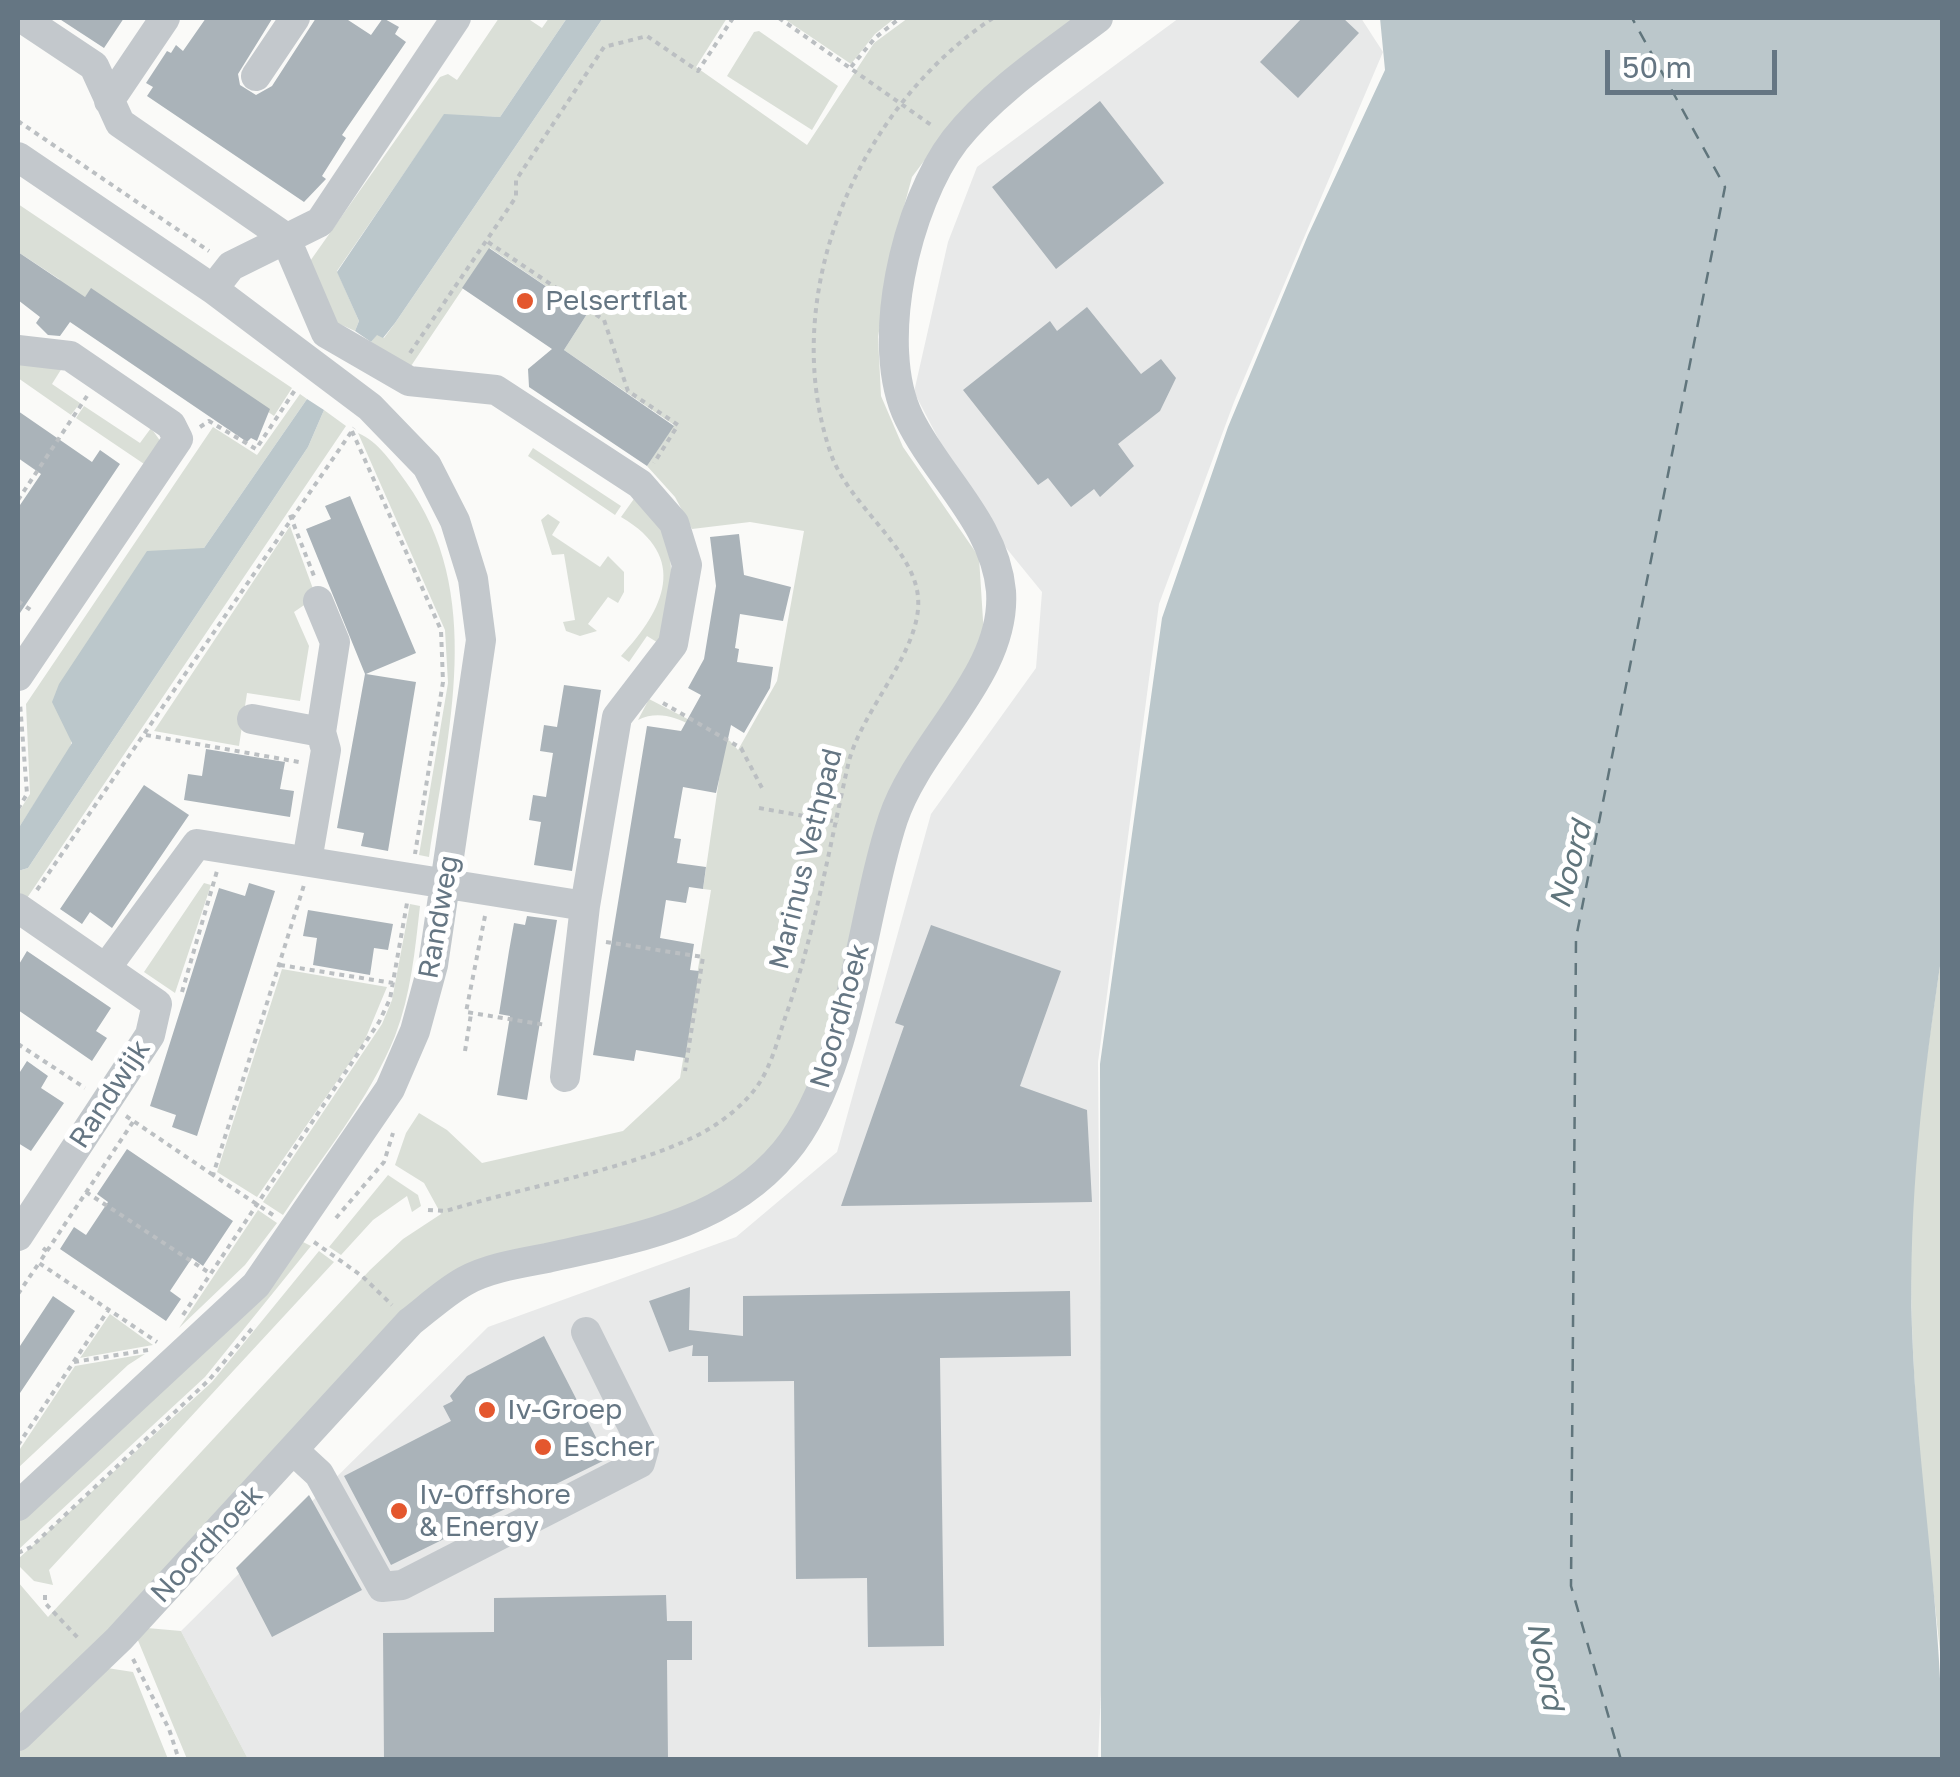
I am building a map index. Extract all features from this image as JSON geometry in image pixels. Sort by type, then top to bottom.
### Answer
[{"type":"street","points":[[22,18],[94,66],[120,123],[286,238],[326,333],[408,381],[496,390],[647,490],[674,523],[686,565],[674,644],[617,717],[585,906],[564,1077]]},
{"type":"street","points":[[108,101],[166,18]]},
{"type":"street","points":[[256,76],[295,18]]},
{"type":"street","points":[[222,278],[320,222],[456,18]]},
{"type":"street","name":"Noordhoek","points":[[18,1736],[109,1650],[410,1322],[466,1280],[638,1238],[724,1205],[786,1151],[812,1111],[829,1070],[894,817],[924,754],[988,660],[1002,617],[999,575],[984,535],[922,443],[898,386],[892,359],[894,321],[906,257],[931,184],[954,142],[986,106],[1097,18]]},
{"type":"street","name":"Randweg","points":[[18,157],[222,278],[311,375],[370,406],[427,466],[455,521],[473,578],[481,640],[433,965],[414,1031],[390,1089],[312,1241],[256,1284],[18,1506]]},
{"type":"street","points":[[18,350],[70,356],[170,425],[178,440],[18,676]]},
{"type":"street","points":[[307,860],[324,766],[322,732],[335,642],[318,601]]},
{"type":"street","points":[[252,719],[322,732]]},
{"type":"street","points":[[106,968],[197,844],[585,906]]},
{"type":"street","name":"Randwijk","points":[[19,1234],[150,1036],[157,1004],[20,910]]},
{"type":"street","points":[[293,1450],[319,1474],[382,1587],[402,1584],[640,1463],[644,1449],[586,1332]]},
{"type":"path","points":[[380,367],[486,241],[516,197],[516,180],[604,48],[647,36],[698,71],[732,18]]},
{"type":"path","points":[[779,18],[940,130]]},
{"type":"path","points":[[851,68],[875,38],[900,18]]},
{"type":"path","name":"Marinus Vethpad","points":[[428,1210],[446,1211],[636,1158],[698,1136],[738,1108],[769,1065],[792,1000],[856,739],[905,652],[918,599],[912,576],[850,494],[831,454],[816,384],[817,324],[841,201],[875,140],[927,72],[993,18]]},
{"type":"path","points":[[18,121],[222,278]]},
{"type":"path","points":[[486,241],[604,320],[628,391],[678,426],[647,490]]},
{"type":"path","points":[[178,440],[209,421],[256,450],[311,375]]},
{"type":"path","points":[[18,500],[100,377]]},
{"type":"path","points":[[20,910],[358,422]]},
{"type":"path","name":"Randweg","points":[[176,1326],[365,1048],[390,999],[443,682],[441,630],[352,431]]},
{"type":"path","points":[[290,515],[320,590],[318,601]]},
{"type":"path","points":[[638,686],[729,738],[741,748],[762,788]]},
{"type":"path","points":[[18,698],[24,710],[28,794],[18,809]]},
{"type":"path","points":[[145,734],[324,766]]},
{"type":"path","points":[[759,808],[838,822]]},
{"type":"path","points":[[157,1004],[180,999],[224,848]]},
{"type":"path","points":[[307,860],[303,893],[213,1175],[362,1276],[410,1322]]},
{"type":"path","points":[[485,916],[466,1012],[570,1028]]},
{"type":"path","points":[[581,939],[703,957],[685,1071]]},
{"type":"path","points":[[458,961],[477,963]]},
{"type":"path","points":[[280,965],[392,983]]},
{"type":"path","points":[[466,1051],[471,1014]]},
{"type":"path","points":[[18,1294],[134,1121]]},
{"type":"path","points":[[334,1220],[384,1162],[391,1150],[394,1129]]},
{"type":"path","points":[[86,1192],[210,1274]]},
{"type":"path","points":[[19,1234],[47,1251]]},
{"type":"path","points":[[1942,1238],[1942,1352]]},
{"type":"path","points":[[40,1262],[165,1347],[74,1362]]},
{"type":"path","points":[[18,1445],[109,1310]]},
{"type":"path","points":[[18,1553],[31,1547],[209,1380],[257,1322]]},
{"type":"path","points":[[45,1595],[45,1603],[109,1650],[161,1714],[179,1760]]},
{"type":"shaded area","points":[[499,18],[527,18],[542,28],[549,18],[567,18],[500,117],[444,115],[337,271],[359,321],[355,331],[335,322],[308,264],[440,77],[448,74],[457,80]]},
{"type":"shaded area","points":[[603,18],[727,18],[696,67],[807,145],[874,43],[908,18],[1078,18],[936,145],[912,177],[894,244],[878,337],[881,396],[903,447],[979,557],[984,636],[914,763],[822,1061],[776,1147],[714,1200],[460,1273],[18,1732],[18,1582],[48,1617],[370,1270],[403,1239],[441,1214],[424,1183],[395,1165],[406,1133],[419,1113],[447,1130],[482,1163],[623,1131],[680,1078],[711,890],[703,889],[724,745],[672,717],[649,716],[638,720],[649,699],[730,741],[738,750],[777,681],[804,531],[750,522],[692,529],[675,497],[647,466],[674,425],[564,350],[587,314],[490,248],[407,372],[371,342],[377,334],[384,338],[395,323]]},
{"type":"shaded area","points":[[783,18],[895,18],[875,34],[851,64]]},
{"type":"shaded area","points":[[1179,18],[1361,18],[1383,52],[1234,402],[1159,604],[1098,1062],[1103,1645],[1098,1759],[248,1759],[181,1631],[488,1327],[736,1237],[837,1152],[931,814],[1036,668],[1042,592],[976,511],[914,392],[948,242],[977,167]]},
{"type":"shaded area","points":[[759,31],[838,86],[812,130],[727,76],[754,32]]},
{"type":"shaded area","points":[[18,204],[292,388],[274,416],[91,289],[75,311],[59,279],[18,252]]},
{"type":"shaded area","points":[[18,360],[62,368],[52,384],[80,403],[71,415],[18,378]]},
{"type":"shaded area","points":[[300,394],[307,399],[72,739],[70,749],[18,829],[18,813],[30,794],[26,704],[213,427],[257,455]]},
{"type":"shaded area","points":[[84,406],[140,443],[151,428],[161,442],[150,468],[76,418]]},
{"type":"shaded area","points":[[324,410],[346,426],[25,901],[18,896],[18,871],[28,868],[308,447]]},
{"type":"shaded area","points":[[358,433],[379,447],[406,482],[431,525],[446,570],[455,664],[445,761],[429,857],[419,855],[448,683],[445,630]]},
{"type":"shaded area","points":[[533,448],[621,506],[615,515],[528,456]]},
{"type":"shaded area","points":[[636,496],[662,532],[668,548],[671,582],[660,644],[647,636],[629,662],[621,656],[649,620],[663,584],[663,566],[656,549],[643,533],[621,517]]},
{"type":"shaded area","points":[[548,514],[560,522],[552,535],[600,567],[608,556],[624,572],[624,592],[618,603],[608,597],[588,624],[597,631],[580,636],[566,631],[563,622],[575,620],[564,554],[552,555],[541,520]]},
{"type":"shaded area","points":[[290,526],[316,597],[294,612],[309,646],[300,701],[247,693],[239,746],[154,731]]},
{"type":"shaded area","points":[[204,883],[211,885],[175,993],[144,972]]},
{"type":"shaded area","points":[[410,904],[420,906],[409,988],[395,1036],[358,1106],[283,1215],[263,1202],[382,1024],[392,1000]]},
{"type":"shaded area","points":[[1942,953],[1942,1670],[1917,1420],[1911,1270],[1917,1150]]},
{"type":"shaded area","points":[[282,969],[387,987],[364,1042],[257,1197],[217,1172]]},
{"type":"shaded area","points":[[388,1175],[418,1195],[421,1206],[412,1212],[407,1196],[373,1220],[341,1255],[329,1247]]},
{"type":"shaded area","points":[[258,1210],[277,1223],[245,1265],[179,1328]]},
{"type":"shaded area","points":[[303,1242],[311,1246],[205,1377],[18,1550],[18,1522],[214,1337]]},
{"type":"shaded area","points":[[319,1251],[334,1262],[49,1570],[53,1585],[34,1581],[18,1565],[18,1559],[212,1382]]},
{"type":"shaded area","points":[[110,1314],[153,1345],[80,1358]]},
{"type":"shaded area","points":[[145,1354],[128,1365],[18,1468],[18,1452],[75,1366]]},
{"type":"shaded area","points":[[147,1628],[181,1631],[248,1759],[187,1759],[137,1638]]},
{"type":"shaded area","points":[[107,1668],[133,1672],[168,1759],[18,1760],[18,1751]]},
{"type":"water","points":[[567,18],[603,18],[395,323],[383,338],[377,335],[371,342],[355,331],[359,321],[337,272],[444,114],[500,117]]},
{"type":"water","name":"Noord","points":[[1380,18],[1942,18],[1942,953],[1918,1141],[1911,1282],[1915,1383],[1938,1651],[1942,1759],[1101,1759],[1100,1064],[1162,618],[1228,427],[1308,235],[1385,70]]},
{"type":"water","points":[[307,399],[324,410],[308,447],[28,868],[18,871],[18,829],[72,743],[52,702],[59,684],[147,551],[204,548]]},
{"type":"building","points":[[58,18],[124,18],[104,48]]},
{"type":"building","points":[[206,18],[272,19],[238,74],[240,85],[256,95],[272,86],[316,18],[345,18],[371,35],[383,18],[399,27],[395,34],[406,42],[342,135],[346,138],[322,176],[326,179],[304,202],[147,96],[153,87],[146,83],[167,51],[171,53],[176,45],[183,51]]},
{"type":"building","points":[[1302,18],[1343,18],[1359,33],[1298,98],[1260,62]]},
{"type":"building","points":[[1100,101],[1164,183],[1056,269],[992,187]]},
{"type":"building","points":[[489,248],[587,314],[564,350],[674,426],[647,466],[529,387],[528,369],[552,349],[462,288]]},
{"type":"building","points":[[18,252],[85,297],[91,288],[270,409],[257,441],[251,438],[247,442],[70,322],[60,336],[48,335],[36,323],[40,317],[18,300]]},
{"type":"building","points":[[1087,307],[1141,374],[1161,359],[1176,378],[1160,411],[1118,444],[1134,466],[1100,497],[1094,489],[1071,507],[1048,478],[1038,485],[963,390],[1050,321],[1057,331]]},
{"type":"building","points":[[18,411],[92,462],[100,450],[120,464],[18,616],[18,508],[41,474],[18,458]]},
{"type":"building","points":[[350,496],[416,653],[366,674],[416,682],[388,851],[361,846],[364,833],[337,828],[365,674],[306,529],[331,519],[325,506]]},
{"type":"building","points":[[739,534],[744,575],[791,587],[783,621],[740,614],[737,662],[773,667],[770,688],[744,733],[731,725],[716,793],[683,787],[674,838],[681,839],[677,863],[706,867],[703,889],[689,887],[686,903],[666,900],[660,938],[694,944],[690,970],[699,971],[685,1058],[636,1050],[634,1061],[593,1055],[647,726],[681,731],[701,695],[688,688],[704,659],[716,586],[710,537]]},
{"type":"building","points":[[564,685],[601,690],[572,871],[534,865],[541,822],[529,820],[533,795],[546,797],[553,753],[540,751],[544,725],[557,727]]},
{"type":"building","points":[[206,749],[285,762],[280,789],[294,791],[290,817],[184,800],[188,774],[202,776]]},
{"type":"building","points":[[144,785],[189,815],[112,928],[90,912],[82,924],[60,909]]},
{"type":"building","points":[[249,883],[275,891],[197,1136],[172,1127],[176,1115],[150,1106],[219,888],[245,896]]},
{"type":"building","points":[[308,910],[393,924],[388,950],[374,948],[370,975],[313,965],[317,938],[303,936]]},
{"type":"building","points":[[527,916],[557,920],[527,1100],[497,1095],[510,1016],[499,1014],[509,951],[514,923],[525,925]]},
{"type":"building","points":[[931,925],[1061,971],[1020,1086],[1087,1110],[1092,1202],[841,1206],[904,1026],[895,1023]]},
{"type":"building","points":[[27,951],[111,1008],[96,1031],[107,1038],[92,1061],[18,1010],[18,966]]},
{"type":"building","points":[[27,1061],[48,1076],[41,1088],[64,1103],[31,1151],[18,1143],[18,1075]]},
{"type":"building","points":[[127,1149],[233,1221],[203,1266],[192,1258],[170,1291],[181,1299],[166,1321],[60,1249],[74,1227],[86,1235],[108,1202],[97,1194]]},
{"type":"building","points":[[690,1287],[689,1330],[743,1336],[743,1296],[1070,1291],[1071,1356],[940,1358],[944,1646],[868,1647],[867,1578],[796,1579],[794,1381],[708,1382],[708,1356],[692,1356],[693,1345],[669,1352],[649,1301]]},
{"type":"building","points":[[53,1296],[75,1311],[18,1396],[18,1349]]},
{"type":"building","points":[[544,1336],[607,1459],[391,1565],[344,1476],[451,1421],[443,1406],[453,1401],[450,1396],[467,1376]]},
{"type":"building","points":[[309,1495],[362,1590],[272,1637],[236,1568]]},
{"type":"building","points":[[666,1595],[667,1621],[692,1621],[692,1660],[667,1660],[668,1760],[384,1760],[383,1633],[494,1632],[494,1598]]},
{"type":"ferry route","points":[[1621,1760],[1571,1586],[1576,938],[1725,187],[1632,18]]},
{"type":"place","name":"Pelsertflat","points":[[525,301]]},
{"type":"place","name":"Iv-Groep","points":[[487,1410]]},
{"type":"place","name":"Escher","points":[[543,1447]]},
{"type":"place","name":"Iv-Offshore & Energy","points":[[399,1511]]}]
